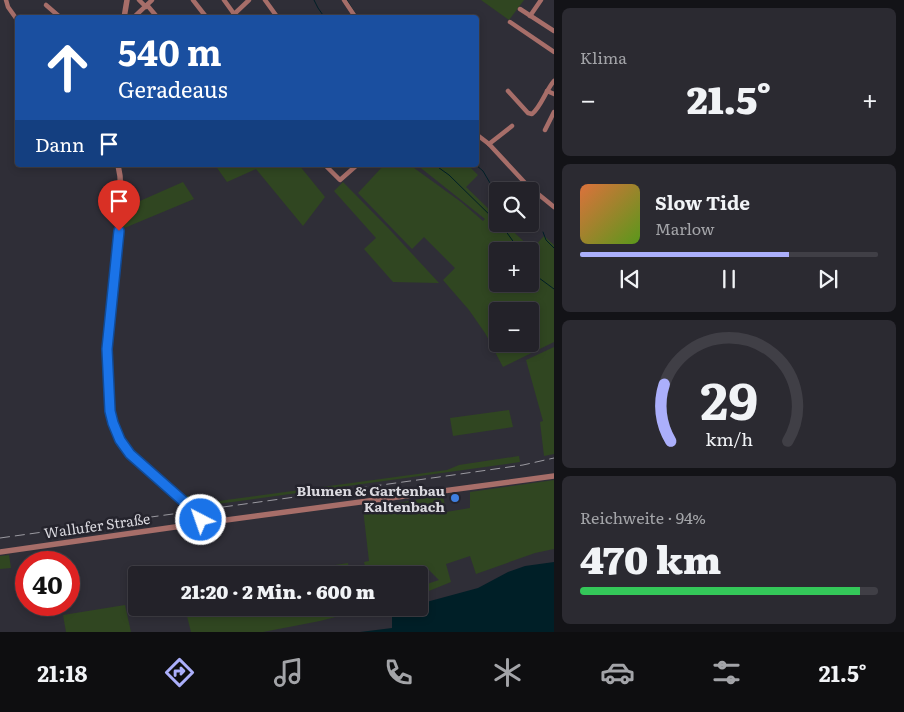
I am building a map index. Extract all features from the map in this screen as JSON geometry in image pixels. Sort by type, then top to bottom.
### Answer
[{"type":"street","points":[[6,0],[8,7],[15,17]]},
{"type":"street","points":[[124,15],[127,0]]},
{"type":"street","points":[[139,0],[155,15]]},
{"type":"street","points":[[136,15],[152,0]]},
{"type":"street","points":[[193,0],[205,15]]},
{"type":"street","points":[[224,0],[233,15]]},
{"type":"street","points":[[235,15],[249,0]]},
{"type":"street","points":[[265,0],[276,15]]},
{"type":"street","points":[[344,0],[354,15]]},
{"type":"street","points":[[530,16],[541,0]]},
{"type":"street","points":[[46,5],[58,15]]},
{"type":"street","points":[[520,9],[554,31]]},
{"type":"street","points":[[510,22],[553,48]]},
{"type":"street","points":[[508,91],[528,113],[532,114],[554,80]]},
{"type":"street","points":[[547,91],[554,94]]},
{"type":"street","points":[[544,130],[554,112]]},
{"type":"street","points":[[489,144],[512,126]]},
{"type":"street","points":[[479,136],[489,144],[527,185],[554,207]]},
{"type":"street","points":[[118,167],[121,198],[107,356],[110,411],[113,423],[120,440],[130,454],[197,514],[216,521]]},
{"type":"street","points":[[328,167],[340,180],[355,167]]},
{"type":"street","name":"Wallufer Straße","points":[[0,552],[200,523],[554,476]]},
{"type":"street","points":[[197,514],[200,523]]},
{"type":"street","points":[[189,525],[197,514]]},
{"type":"green space","points":[[481,0],[524,0],[509,20]]},
{"type":"green space","points":[[216,167],[301,167],[325,197],[303,226],[256,169],[227,182]]},
{"type":"green space","points":[[382,167],[413,167],[461,202],[483,221],[485,219],[420,167],[470,167],[478,175],[466,187],[489,209],[489,232],[514,232],[524,242],[489,242],[489,292],[539,292],[538,242],[544,236],[554,245],[554,342],[539,349],[539,302],[489,302],[489,341],[469,310],[443,280],[455,268],[424,237],[412,249],[358,193]]},
{"type":"green space","points":[[183,182],[194,199],[122,229],[124,208]]},
{"type":"green space","points":[[343,182],[439,283],[393,282],[364,249],[376,238],[334,191]]},
{"type":"green space","points":[[554,347],[554,454],[544,456],[540,422],[543,421],[526,360]]},
{"type":"green space","points":[[495,352],[534,352],[503,367]]},
{"type":"green space","points":[[509,410],[513,427],[453,436],[450,418]]},
{"type":"green space","points":[[519,456],[520,462],[203,506],[193,506],[186,499],[187,495],[198,502],[211,502],[447,470],[459,465]]},
{"type":"green space","points":[[554,480],[554,549],[535,553],[476,574],[470,556],[446,564],[451,582],[428,591],[428,584],[439,580],[428,570],[428,566],[365,566],[364,562],[369,561],[363,509],[443,495],[446,512],[470,508],[470,492]]},
{"type":"green space","points":[[9,555],[11,568],[0,569],[0,556]]},
{"type":"green space","points":[[348,563],[349,566],[329,566]]},
{"type":"green space","points":[[125,605],[131,632],[66,632],[63,616],[80,616],[80,612]]},
{"type":"green space","points":[[187,616],[339,616],[263,632],[191,632]]},
{"type":"water","points":[[554,562],[554,632],[360,632],[392,628],[392,616],[428,616],[428,602],[478,588],[508,572],[525,566]]},
{"type":"waterway","points":[[314,0],[323,15]]},
{"type":"waterway","points":[[347,0],[356,15]]},
{"type":"waterway","points":[[438,167],[449,175],[489,214]]},
{"type":"waterway","points":[[478,167],[489,182]]},
{"type":"waterway","points":[[506,232],[514,242]]},
{"type":"waterway","points":[[543,232],[546,240],[554,248]]},
{"type":"waterway","points":[[539,278],[554,289]]},
{"type":"railway","points":[[0,538],[523,465],[554,458]]},
{"type":"place","name":"Blumen & Gartenbau Kaltenbach","points":[[455,498]]},
{"type":"route","points":[[119,231],[107,349],[110,411],[113,423],[120,440],[130,454],[199,515],[201,520]]}]
